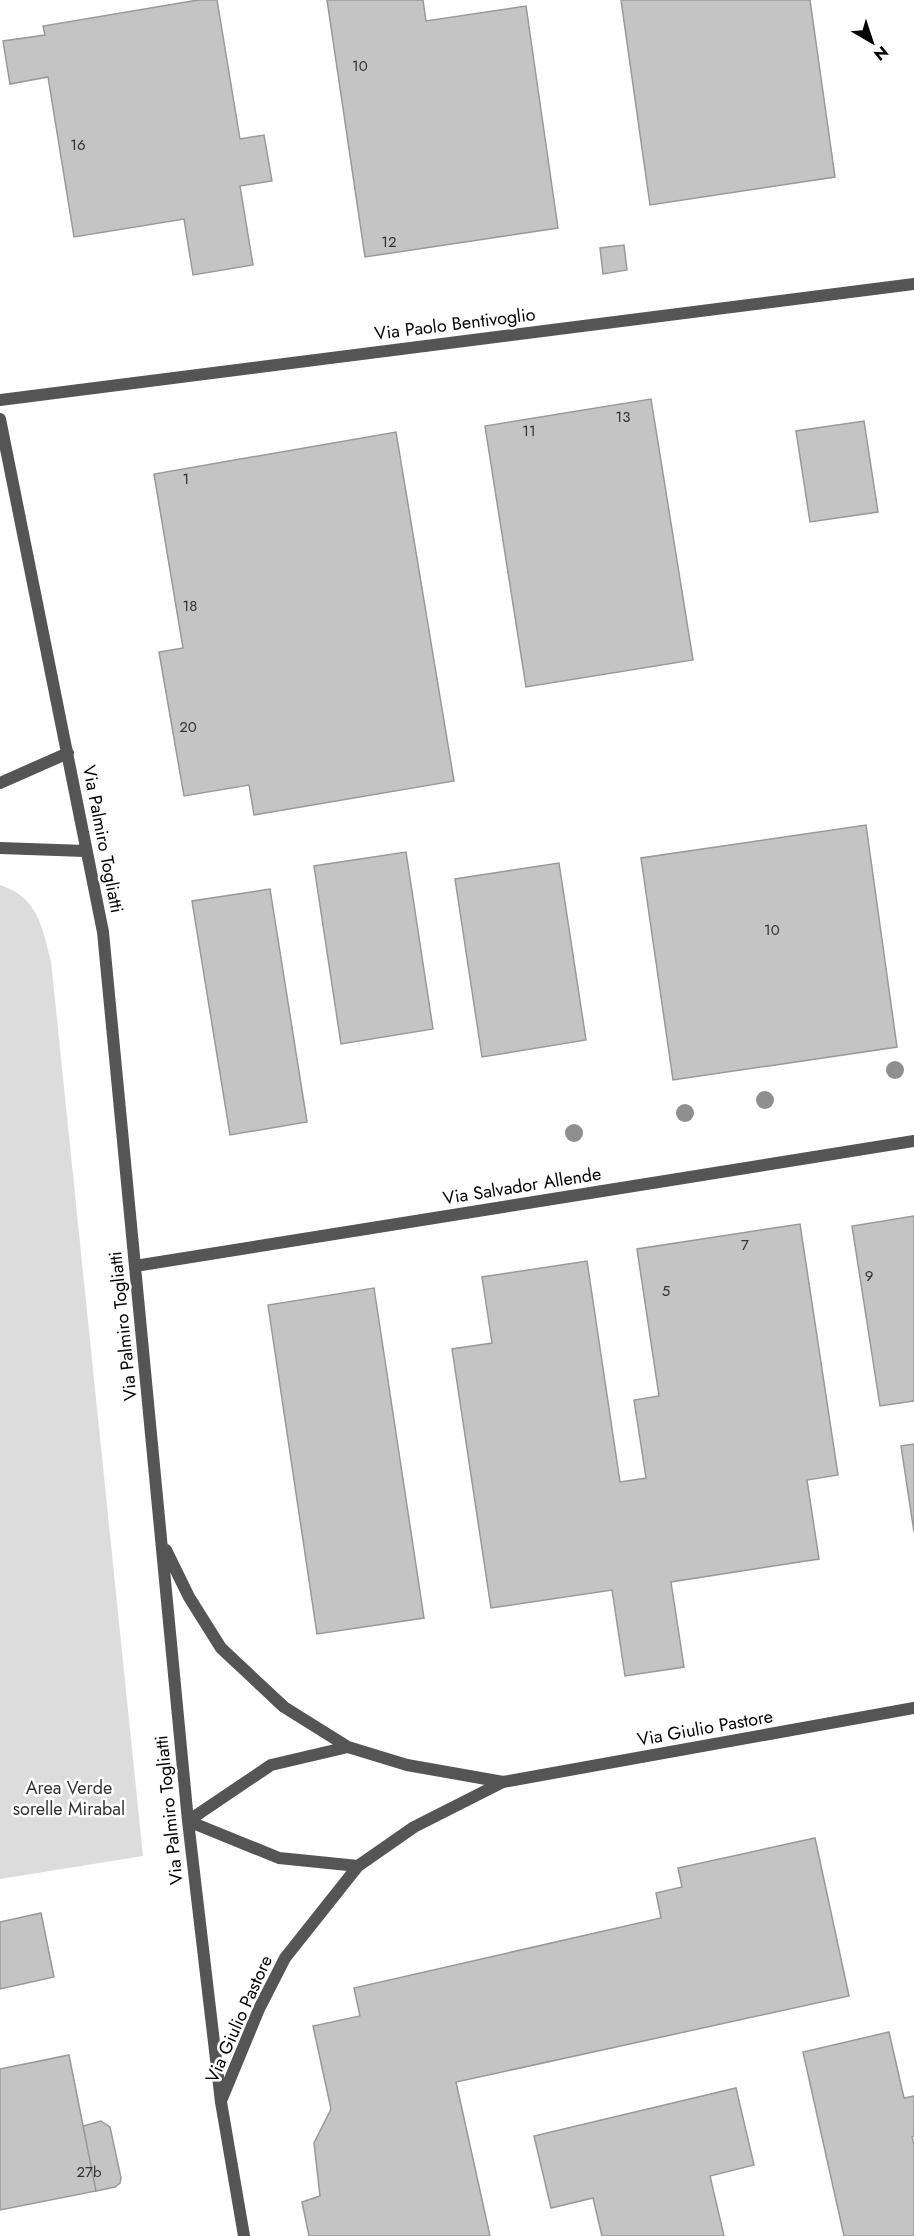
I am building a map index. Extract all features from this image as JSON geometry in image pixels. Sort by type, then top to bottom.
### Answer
[{"type":"street","name":"Via Paolo Bentivoglio","points":[[0,400],[914,284]]},
{"type":"street","name":"Via Palmiro Togliatti","points":[[0,419],[103,932],[188,1821],[221,2102],[244,2236]]},
{"type":"street","points":[[0,783],[68,753]]},
{"type":"street","points":[[0,848],[85,851]]},
{"type":"street","name":"Via Salvador Allende","points":[[135,1266],[914,1141]]},
{"type":"street","name":"Via Giulio Pastore","points":[[162,1543],[189,1597],[221,1648],[284,1707],[348,1747],[407,1765],[503,1782]]},
{"type":"street","name":"Via Giulio Pastore","points":[[221,2102],[259,2009],[285,1958],[358,1866],[414,1827],[503,1782],[914,1708]]},
{"type":"street","points":[[188,1821],[271,1765],[348,1747]]},
{"type":"street","points":[[188,1821],[279,1858],[358,1866]]},
{"type":"green space","name":"Area Verde sorelle Mirabal","points":[[0,885],[13,890],[30,905],[41,925],[51,961],[143,1856],[0,1879]]},
{"type":"building","points":[[198,0],[217,0],[240,139],[264,135],[272,181],[240,186],[253,265],[193,275],[184,219],[74,237],[48,77],[10,84],[3,41],[45,35],[43,26]]},
{"type":"building","points":[[327,0],[423,0],[426,21],[526,6],[558,228],[365,257]]},
{"type":"building","points":[[621,0],[810,0],[835,177],[650,205]]},
{"type":"building","points":[[624,245],[627,270],[603,274],[600,248]]},
{"type":"building","points":[[651,399],[693,660],[526,687],[485,426]]},
{"type":"building","points":[[864,421],[878,512],[810,522],[796,431]]},
{"type":"building","points":[[396,432],[454,781],[254,815],[249,785],[184,796],[159,652],[183,648],[154,474]]},
{"type":"building","points":[[866,825],[897,1047],[673,1080],[641,858]]},
{"type":"building","points":[[406,852],[433,1029],[341,1044],[314,866]]},
{"type":"building","points":[[559,863],[586,1040],[482,1057],[455,879]]},
{"type":"building","points":[[270,889],[307,1122],[230,1135],[192,901]]},
{"type":"building","points":[[914,1216],[914,1401],[880,1406],[852,1226]]},
{"type":"building","points":[[800,1224],[838,1475],[807,1480],[819,1559],[671,1582],[684,1667],[625,1676],[612,1590],[491,1608],[452,1349],[492,1343],[482,1277],[587,1261],[620,1482],[646,1478],[634,1400],[659,1396],[637,1249]]},
{"type":"building","points":[[374,1288],[424,1618],[317,1634],[268,1305]]},
{"type":"building","points":[[914,1444],[914,1532],[901,1446]]},
{"type":"building","points":[[815,1838],[849,1996],[456,2082],[490,2236],[309,2236],[302,2202],[320,2196],[314,2143],[331,2109],[313,2026],[360,2016],[354,1988],[661,1918],[656,1893],[682,1887],[678,1868]]},
{"type":"building","points":[[41,1913],[54,1977],[0,1989],[0,1922]]},
{"type":"building","points":[[889,2032],[904,2098],[914,2096],[914,2136],[912,2137],[914,2145],[914,2236],[844,2236],[803,2052]]},
{"type":"building","points":[[69,2055],[96,2191],[0,2210],[0,2069]]},
{"type":"building","points":[[736,2088],[754,2165],[710,2176],[724,2236],[602,2236],[593,2198],[551,2208],[534,2136]]},
{"type":"building","points":[[101,2121],[110,2127],[121,2178],[120,2183],[115,2187],[96,2191],[83,2126]]}]
